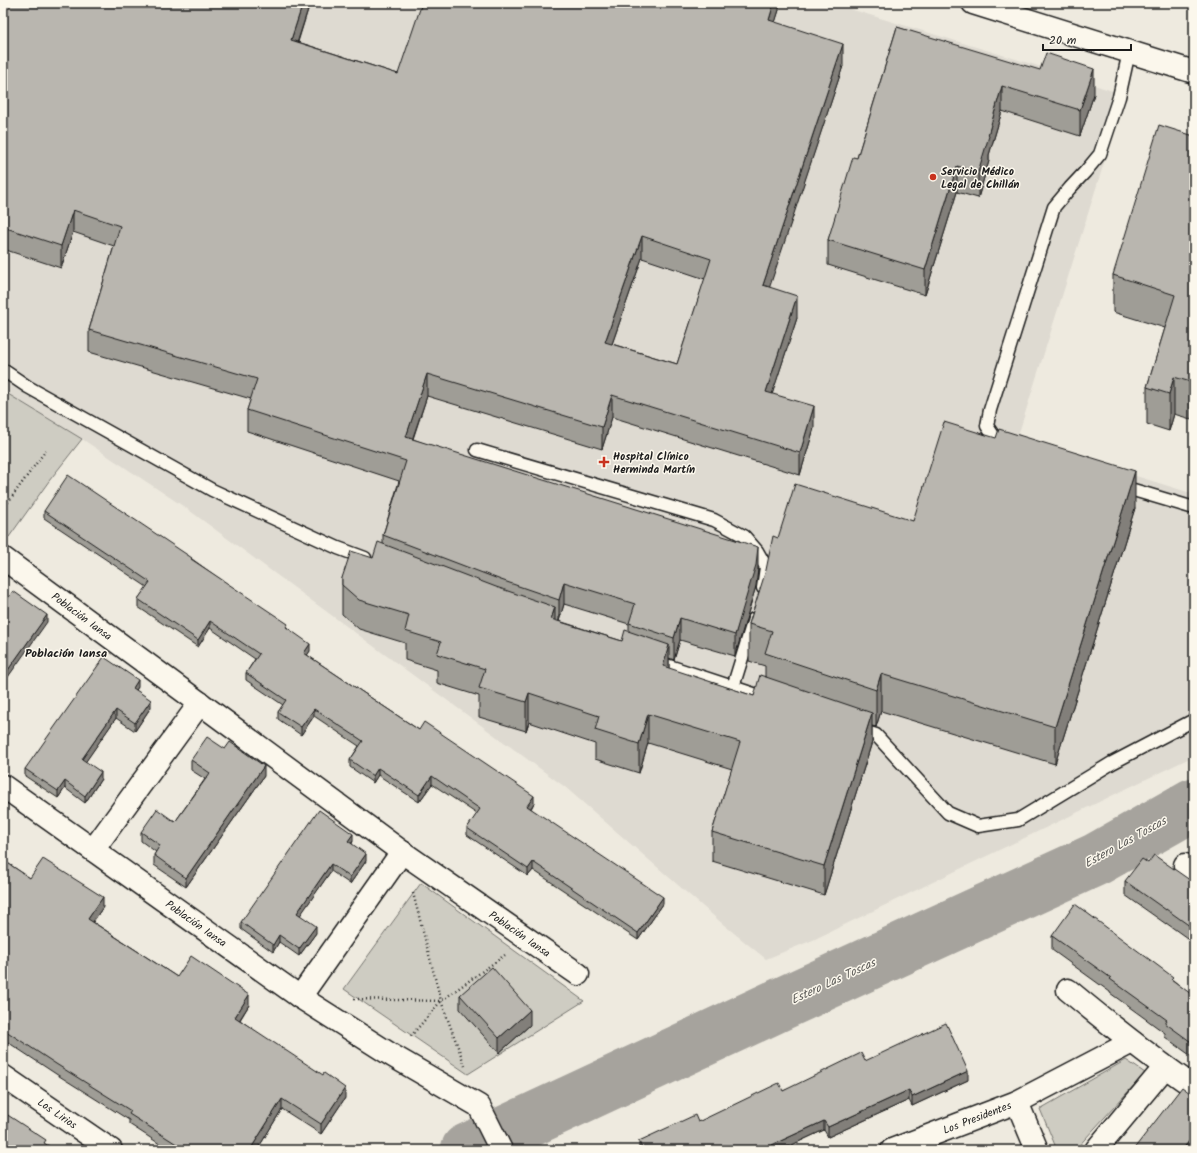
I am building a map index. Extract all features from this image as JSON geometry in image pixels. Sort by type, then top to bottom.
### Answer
[{"type":"street","points":[[973,3],[1194,72]]},
{"type":"street","name":"Población Iansa","points":[[3,558],[402,852],[578,974]]},
{"type":"street","points":[[93,850],[200,702]]},
{"type":"street","name":"Población Iansa","points":[[3,786],[300,997],[394,1056],[479,1106],[497,1141]]},
{"type":"street","points":[[300,997],[402,852]]},
{"type":"street","points":[[1068,990],[1132,1042],[1194,1087]]},
{"type":"street","name":"Los Presidentes","points":[[892,1150],[1017,1102],[1132,1042]]},
{"type":"street","points":[[1096,1150],[1165,1067]]},
{"type":"street","name":"Los Lirios","points":[[3,1076],[111,1150]]},
{"type":"street","name":"Los Presidentes","points":[[1017,1102],[1037,1150]]},
{"type":"lane","points":[[1018,454],[1006,448],[995,438],[987,426],[990,410],[1054,207],[1100,154],[1119,96],[1129,52]]},
{"type":"lane","points":[[3,370],[28,387],[212,490],[338,548],[374,562]]},
{"type":"lane","points":[[478,450],[714,520],[744,536],[758,550],[766,567],[764,588],[761,595]]},
{"type":"lane","points":[[1112,484],[1194,508]]},
{"type":"lane","points":[[733,687],[756,611]]},
{"type":"lane","points":[[642,657],[778,702]]},
{"type":"lane","points":[[846,725],[876,735],[948,814],[978,826],[1018,820],[1112,763],[1194,720]]},
{"type":"path","points":[[3,509],[46,450]]},
{"type":"path","points":[[402,852],[441,1001],[466,1069]]},
{"type":"path","points":[[394,1056],[441,1001],[527,939]]},
{"type":"path","points":[[347,998],[441,1001]]},
{"type":"shaded area","name":"Hospital Clínico Herminda Martín","points":[[3,3],[830,3],[1035,65],[1127,96],[1102,169],[1017,439],[1194,494],[1194,756],[813,940],[766,959],[724,925],[565,787],[186,508],[82,439],[3,391]]},
{"type":"shaded area","points":[[3,391],[82,439],[49,481],[9,537],[3,532]]},
{"type":"shaded area","points":[[421,883],[584,1001],[468,1074],[344,989]]},
{"type":"shaded area","points":[[1126,1060],[1145,1073],[1075,1150],[1057,1150],[1040,1109]]},
{"type":"building","points":[[3,3],[303,3],[291,40],[398,74],[422,3],[774,3],[769,20],[843,44],[763,285],[797,296],[766,392],[814,406],[800,453],[612,395],[602,427],[427,374],[406,437],[758,547],[756,565],[735,635],[680,618],[674,638],[629,623],[635,604],[564,582],[559,600],[501,580],[383,535],[406,461],[247,410],[257,379],[89,330],[120,226],[73,210],[61,246],[3,227]],"holes":[[[642,236],[711,259],[677,364],[605,342]]]},
{"type":"building","name":"Servicio Médico Legal de Chillán","points":[[897,27],[1040,70],[1046,53],[1094,69],[1080,110],[1002,86],[978,172],[957,166],[925,270],[828,240],[853,157],[857,158]]},
{"type":"building","points":[[1159,125],[1194,136],[1194,383],[1174,377],[1169,394],[1147,387],[1175,295],[1113,275]]},
{"type":"building","points":[[944,422],[996,438],[999,429],[1135,471],[1055,727],[881,674],[876,690],[765,653],[772,631],[749,624],[766,570],[773,536],[778,538],[795,484],[913,521]]},
{"type":"building","points":[[68,475],[288,624],[286,627],[310,644],[304,653],[419,730],[424,722],[534,796],[527,806],[663,897],[638,933],[533,862],[528,869],[467,828],[480,809],[432,776],[419,795],[378,768],[373,776],[350,760],[363,741],[314,709],[301,727],[278,712],[286,700],[246,673],[259,654],[210,621],[198,640],[138,599],[150,582],[44,511]]},
{"type":"building","points":[[378,542],[496,587],[555,607],[551,619],[622,641],[625,630],[669,645],[663,666],[754,696],[760,675],[872,713],[824,866],[712,832],[740,742],[648,714],[639,744],[595,730],[599,716],[529,693],[526,702],[479,688],[485,669],[437,654],[441,642],[405,631],[409,615],[359,600],[342,585],[342,578],[351,551],[373,558]]},
{"type":"building","points":[[13,591],[47,615],[3,677],[3,595],[8,598]]},
{"type":"building","points":[[104,657],[138,680],[133,688],[151,700],[135,723],[116,710],[82,759],[101,772],[85,796],[65,781],[58,791],[25,769]]},
{"type":"building","points":[[207,737],[225,749],[230,742],[264,766],[186,878],[154,855],[160,845],[141,832],[157,809],[175,822],[210,773],[191,760]]},
{"type":"building","points":[[319,810],[353,834],[348,841],[366,854],[350,877],[331,864],[297,913],[316,926],[299,949],[279,935],[273,945],[241,922]]},
{"type":"building","points":[[1154,855],[1194,883],[1194,929],[1125,881],[1142,859],[1148,863]]},
{"type":"building","points":[[43,859],[103,897],[88,919],[177,977],[191,956],[249,995],[235,1017],[323,1075],[324,1073],[345,1088],[321,1124],[282,1099],[250,1150],[186,1150],[129,1114],[131,1111],[3,1029],[3,860],[30,878]]},
{"type":"building","points":[[1075,904],[1173,977],[1171,979],[1191,994],[1194,998],[1194,1044],[1165,1023],[1167,1020],[1052,936]]},
{"type":"building","points":[[492,967],[530,1010],[499,1038],[460,995]]},
{"type":"building","points":[[946,1023],[968,1071],[912,1097],[909,1090],[828,1127],[824,1121],[761,1150],[641,1150],[639,1141],[695,1115],[698,1122],[779,1083],[783,1091],[861,1053],[865,1061]]},
{"type":"building","points":[[1182,1087],[1194,1096],[1194,1148],[1190,1140],[1182,1150],[1133,1150]]},
{"type":"building","points":[[3,1112],[46,1140],[44,1143],[55,1150],[3,1150]]},
{"type":"waterway","name":"Estero Las Toscas","points":[[467,1150],[1097,859],[1194,804]]},
{"type":"place","name":"Servicio Médico Legal de Chillán","points":[[933,177]]},
{"type":"place","name":"Hospital Clínico Herminda Martín","points":[[604,462]]},
{"type":"district","name":"Población Iansa","points":[[66,653]]}]
